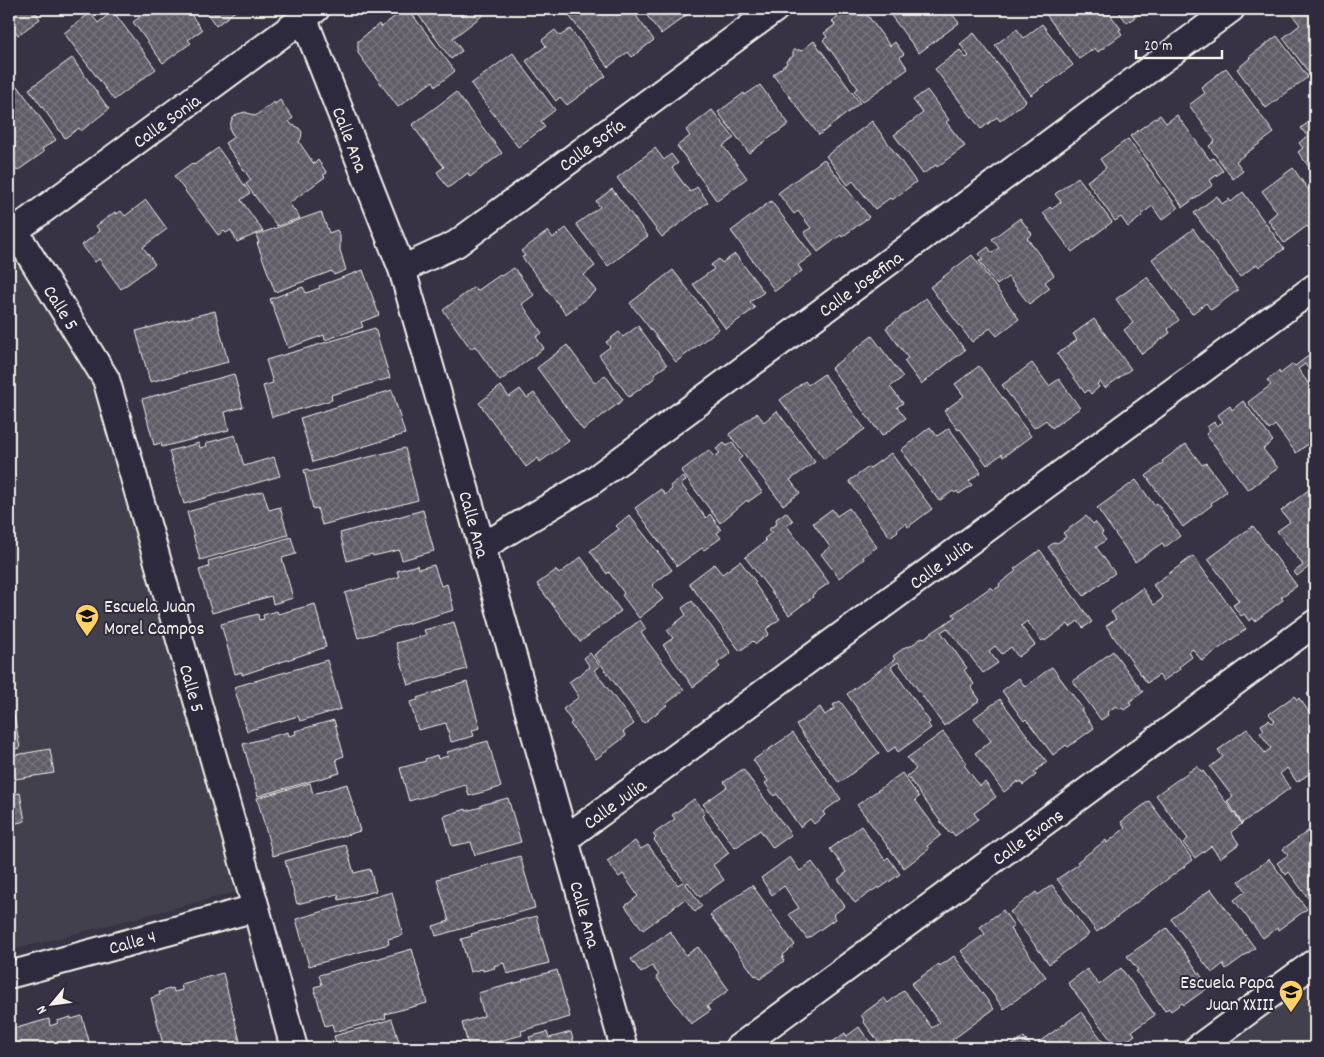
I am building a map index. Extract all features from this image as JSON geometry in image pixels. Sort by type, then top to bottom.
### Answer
[{"type":"street","name":"Calle Sofía","points":[[402,269],[456,244],[775,9]]},
{"type":"street","name":"Calle Josefina","points":[[482,547],[591,482],[1231,9]]},
{"type":"street","name":"Calle Ana","points":[[307,12],[402,269],[624,1048]]},
{"type":"street","name":"Calle Sonia","points":[[12,233],[307,12]]},
{"type":"street","name":"Calle 5","points":[[12,233],[106,379],[294,1048]]},
{"type":"street","name":"Calle Julia","points":[[564,839],[1315,287]]},
{"type":"street","name":"Calle Evans","points":[[738,1048],[1315,623]]},
{"type":"street","name":"Calle 4","points":[[9,975],[256,908]]},
{"type":"street","points":[[1198,1048],[1315,962]]},
{"type":"shaded area","name":"Escuela Juan Morel Campos","points":[[9,264],[18,264],[92,383],[240,891],[9,951]]},
{"type":"shaded area","name":"Escuela Papa Juan XXIII","points":[[1315,979],[1315,1048],[1220,1048]]},
{"type":"building","points":[[9,9],[33,9],[40,19],[18,35],[9,24]]},
{"type":"building","points":[[140,9],[187,9],[202,30],[188,40],[191,43],[163,63],[133,22],[144,14]]},
{"type":"building","points":[[204,9],[238,9],[216,26]]},
{"type":"building","points":[[405,9],[408,9],[455,71],[436,86],[433,81],[398,107],[358,53],[358,41],[379,24],[381,27]]},
{"type":"building","points":[[414,9],[478,9],[483,15],[453,38],[462,51],[451,59]]},
{"type":"building","points":[[564,9],[631,9],[654,40],[632,57],[628,52],[608,67]]},
{"type":"building","points":[[642,9],[690,9],[686,12],[688,14],[661,34]]},
{"type":"building","points":[[858,9],[863,9],[890,46],[895,42],[904,54],[900,57],[908,69],[862,102],[854,91],[858,88],[823,40],[827,37],[824,33],[835,25],[832,21],[846,10],[850,15]]},
{"type":"building","points":[[886,9],[948,9],[959,23],[919,53]]},
{"type":"building","points":[[1042,9],[1106,9],[1121,29],[1119,30],[1122,34],[1098,52],[1095,48],[1079,59]]},
{"type":"building","points":[[1117,9],[1146,9],[1127,23]]},
{"type":"building","points":[[1146,9],[1159,9],[1150,15]]},
{"type":"building","points":[[1304,9],[1315,9],[1315,81],[1283,38],[1300,25],[1293,16]]},
{"type":"building","points":[[113,11],[156,69],[114,100],[64,33],[90,13],[98,23]]},
{"type":"building","points":[[1042,24],[1073,65],[1031,95],[995,45],[1017,29],[1024,38]]},
{"type":"building","points":[[570,29],[606,76],[567,105],[560,97],[556,101],[526,61],[546,46],[542,40],[555,30],[560,36]]},
{"type":"building","points":[[974,33],[1026,101],[1000,121],[997,117],[981,129],[935,69],[960,50],[966,58],[969,56],[960,44]]},
{"type":"building","points":[[1277,36],[1308,77],[1266,108],[1237,69],[1249,57]]},
{"type":"building","points":[[814,41],[860,103],[819,135],[773,75],[793,56],[793,50],[801,51]]},
{"type":"building","points":[[513,53],[555,110],[541,121],[545,127],[518,147],[471,84]]},
{"type":"building","points":[[72,58],[109,109],[81,131],[79,128],[65,138],[29,89]]},
{"type":"building","points":[[1226,68],[1274,133],[1236,161],[1243,171],[1233,179],[1209,146],[1215,141],[1189,105],[1205,93],[1201,87]]},
{"type":"building","points":[[760,85],[789,124],[749,153],[718,112],[744,93],[745,95]]},
{"type":"building","points":[[18,86],[56,140],[42,149],[44,152],[17,171],[9,160],[9,93]]},
{"type":"building","points":[[927,90],[949,120],[946,122],[965,146],[937,167],[936,165],[923,174],[894,135],[923,113],[913,100]]},
{"type":"building","points":[[456,92],[502,153],[470,177],[468,173],[448,188],[437,172],[444,167],[412,125]]},
{"type":"building","points":[[280,100],[293,118],[289,121],[302,132],[299,142],[314,164],[318,160],[327,173],[323,175],[325,177],[289,203],[300,218],[277,226],[246,184],[251,180],[225,143],[234,137],[230,126],[235,116],[245,112],[255,116],[274,102],[275,104]]},
{"type":"building","points":[[712,110],[734,138],[723,146],[747,178],[717,201],[677,146],[690,136],[686,130]]},
{"type":"building","points":[[1160,115],[1166,123],[1177,115],[1210,160],[1213,158],[1223,171],[1210,180],[1213,185],[1183,207],[1130,136]]},
{"type":"building","points":[[1315,117],[1315,175],[1298,152],[1303,148],[1299,143],[1307,136],[1301,128]]},
{"type":"building","points":[[872,121],[916,182],[892,200],[890,198],[875,209],[853,181],[848,185],[826,156]]},
{"type":"building","points":[[1128,139],[1178,208],[1162,220],[1152,206],[1128,227],[1121,217],[1115,221],[1087,181],[1106,168],[1100,159]]},
{"type":"building","points":[[218,148],[250,193],[241,200],[263,231],[237,242],[231,230],[226,233],[224,231],[218,235],[174,176]]},
{"type":"building","points":[[655,148],[664,160],[671,154],[678,163],[672,168],[690,192],[697,187],[708,202],[662,237],[617,178]]},
{"type":"building","points":[[824,159],[869,217],[818,252],[804,232],[811,228],[798,211],[794,214],[778,193]]},
{"type":"building","points":[[1293,168],[1315,199],[1315,225],[1310,230],[1307,226],[1284,243],[1268,220],[1277,212],[1262,191]]},
{"type":"building","points":[[1078,177],[1112,222],[1072,252],[1043,213],[1061,202],[1055,194]]},
{"type":"building","points":[[612,189],[648,236],[608,266],[576,224],[600,207],[596,201]]},
{"type":"building","points":[[1243,192],[1284,249],[1259,267],[1257,264],[1240,277],[1194,213],[1217,196],[1222,204],[1229,199],[1231,202]]},
{"type":"building","points":[[146,200],[167,229],[143,247],[155,264],[121,289],[99,259],[95,262],[82,245],[100,231],[96,226],[115,212],[117,214],[121,211],[125,216]]},
{"type":"building","points":[[771,201],[812,255],[798,265],[802,271],[775,291],[731,231]]},
{"type":"building","points":[[321,212],[329,233],[337,230],[340,235],[340,250],[346,270],[334,275],[332,271],[275,292],[257,243],[259,243],[256,235]]},
{"type":"building","points":[[1020,218],[1032,234],[1027,238],[1054,275],[1045,282],[1050,288],[1029,304],[1008,277],[997,285],[979,261],[983,260],[979,254],[988,247],[992,253],[999,248],[992,239]]},
{"type":"building","points":[[566,228],[595,266],[584,275],[596,291],[566,314],[522,257],[525,256],[521,251],[548,231],[553,238]]},
{"type":"building","points":[[1193,229],[1238,290],[1211,310],[1206,303],[1192,314],[1152,259]]},
{"type":"building","points":[[735,254],[764,292],[750,302],[755,308],[726,329],[693,284],[714,269],[711,265],[719,259],[722,263]]},
{"type":"building","points":[[972,255],[1019,319],[997,336],[990,328],[972,342],[930,287]]},
{"type":"building","points":[[514,268],[534,295],[522,304],[542,333],[536,337],[544,348],[500,381],[475,346],[471,349],[443,310],[474,287],[477,291]]},
{"type":"building","points":[[363,270],[379,315],[361,322],[363,327],[325,340],[324,335],[288,348],[270,299],[303,287],[306,293],[320,288],[319,286]]},
{"type":"building","points":[[673,270],[719,329],[676,362],[630,303]]},
{"type":"building","points":[[1147,277],[1179,320],[1168,329],[1170,333],[1142,354],[1124,330],[1133,323],[1116,299]]},
{"type":"building","points":[[926,298],[965,350],[921,384],[904,361],[908,358],[886,328]]},
{"type":"building","points":[[215,311],[228,362],[150,382],[136,331]]},
{"type":"building","points":[[1094,319],[1131,369],[1105,388],[1100,382],[1097,384],[1099,387],[1091,394],[1088,390],[1085,393],[1057,354],[1077,340],[1073,334]]},
{"type":"building","points":[[638,326],[667,365],[654,374],[656,377],[629,397],[599,355],[610,347],[606,342],[619,332],[623,337]]},
{"type":"building","points":[[375,328],[390,378],[331,395],[332,400],[272,417],[263,386],[273,383],[266,360]]},
{"type":"building","points":[[872,336],[903,377],[890,387],[903,403],[897,407],[906,418],[882,436],[831,368]]},
{"type":"building","points":[[567,345],[595,383],[605,375],[623,400],[583,430],[537,368]]},
{"type":"building","points":[[1315,351],[1315,378],[1305,364],[1298,369],[1315,393],[1315,439],[1296,453],[1275,425],[1269,430],[1248,402],[1271,385],[1267,380],[1279,371],[1280,374],[1293,364],[1295,366]]},
{"type":"building","points":[[1032,363],[1049,386],[1059,379],[1080,408],[1052,428],[1046,420],[1034,428],[1002,385]]},
{"type":"building","points":[[979,366],[1031,436],[1003,457],[1002,454],[987,465],[944,411],[964,396],[955,384]]},
{"type":"building","points":[[234,374],[243,407],[225,412],[229,430],[162,447],[161,443],[154,445],[142,399]]},
{"type":"building","points":[[824,374],[865,429],[824,459],[780,400],[805,381],[808,385]]},
{"type":"building","points":[[501,386],[509,397],[520,389],[527,398],[534,393],[569,441],[540,462],[538,458],[526,467],[479,403]]},
{"type":"building","points":[[392,390],[405,434],[313,462],[300,418]]},
{"type":"building","points":[[1243,401],[1273,441],[1263,449],[1278,468],[1248,490],[1206,434],[1210,431],[1207,427],[1214,422],[1217,426],[1223,422],[1218,415],[1230,406],[1232,410]]},
{"type":"building","points":[[777,411],[815,462],[790,480],[800,493],[783,505],[729,434],[757,413],[764,422]]},
{"type":"building","points":[[930,427],[937,436],[949,428],[981,472],[969,481],[972,485],[959,494],[957,491],[955,493],[953,491],[939,501],[901,450]]},
{"type":"building","points":[[235,435],[244,466],[274,457],[280,476],[184,504],[169,451],[199,443],[200,448],[207,446],[206,443]]},
{"type":"building","points":[[732,442],[742,457],[738,460],[762,492],[748,502],[747,500],[720,523],[681,471],[709,450],[714,457],[720,453],[716,449],[724,443],[727,446]]},
{"type":"building","points":[[1186,444],[1202,465],[1206,463],[1227,491],[1183,527],[1146,476],[1163,463],[1162,461]]},
{"type":"building","points":[[405,448],[418,500],[322,525],[317,508],[313,509],[304,470],[308,469],[309,472]]},
{"type":"building","points":[[891,453],[932,509],[908,527],[906,523],[890,537],[849,481]]},
{"type":"building","points":[[683,476],[686,481],[681,484],[706,518],[710,514],[721,530],[717,533],[721,538],[704,550],[702,548],[677,566],[635,508],[661,489],[665,495],[672,489],[670,486]]},
{"type":"building","points":[[1136,480],[1154,505],[1157,503],[1180,536],[1165,547],[1162,543],[1135,562],[1097,508]]},
{"type":"building","points":[[1311,488],[1315,494],[1315,562],[1297,576],[1294,572],[1303,565],[1277,531],[1290,522],[1281,511]]},
{"type":"building","points":[[263,491],[269,510],[280,507],[288,535],[200,560],[187,512]]},
{"type":"building","points":[[849,508],[877,547],[839,578],[821,554],[830,547],[813,523],[832,509],[837,516]]},
{"type":"building","points":[[423,510],[434,551],[402,560],[399,550],[373,556],[372,554],[347,561],[340,533]]},
{"type":"building","points":[[786,512],[793,521],[787,526],[829,583],[789,615],[745,557],[766,541],[764,539],[772,532],[768,530],[777,523],[776,519]]},
{"type":"building","points":[[629,515],[672,570],[652,585],[663,599],[639,618],[622,595],[624,593],[609,572],[607,574],[590,551],[619,529],[616,526]]},
{"type":"building","points":[[1086,516],[1093,524],[1095,522],[1103,532],[1101,534],[1106,540],[1096,547],[1115,573],[1084,596],[1048,547],[1066,537],[1063,533]]},
{"type":"building","points":[[1253,526],[1297,586],[1281,597],[1283,600],[1255,621],[1253,618],[1249,621],[1244,614],[1241,616],[1233,605],[1239,601],[1208,559]]},
{"type":"building","points":[[291,537],[296,554],[282,558],[293,598],[273,604],[271,596],[212,613],[199,570],[209,567],[208,561]]},
{"type":"building","points":[[1040,550],[1092,622],[1083,628],[1078,621],[1070,627],[1068,624],[1045,641],[1044,639],[1042,641],[1027,621],[1021,626],[1035,645],[1018,657],[1011,647],[1002,654],[995,646],[989,651],[998,663],[983,673],[947,628],[941,632],[967,668],[964,670],[974,684],[971,687],[980,700],[944,726],[898,662],[891,667],[930,722],[928,724],[931,728],[898,752],[895,747],[888,752],[847,694],[895,659],[893,656],[907,646],[909,647],[924,638],[955,617],[953,614],[991,587],[994,590],[1000,586],[999,584],[1016,571],[1014,569]]},
{"type":"building","points":[[1193,556],[1246,629],[1202,661],[1193,649],[1189,652],[1192,657],[1179,667],[1180,669],[1163,681],[1159,675],[1147,683],[1106,626],[1116,619],[1111,612],[1142,588],[1154,605],[1163,598],[1153,585]]},
{"type":"building","points":[[581,557],[621,611],[580,642],[537,584],[556,570],[559,574]]},
{"type":"building","points":[[740,561],[780,619],[766,629],[769,634],[756,644],[753,641],[740,651],[689,583],[714,564],[722,574]]},
{"type":"building","points":[[417,565],[418,569],[434,565],[441,586],[447,584],[454,610],[358,638],[345,593],[399,577],[397,571]]},
{"type":"building","points":[[692,601],[731,653],[717,663],[720,667],[693,687],[663,645],[673,638],[667,630],[686,615],[682,608]]},
{"type":"building","points":[[315,604],[326,647],[242,675],[242,672],[235,674],[221,624],[258,614],[259,620],[264,619],[263,615],[277,611],[278,614]]},
{"type":"building","points":[[640,620],[646,629],[641,633],[684,690],[644,723],[594,655]]},
{"type":"building","points":[[454,622],[467,669],[408,685],[396,643],[426,635],[424,630]]},
{"type":"building","points":[[1113,651],[1143,692],[1129,702],[1131,705],[1124,710],[1116,706],[1107,712],[1108,715],[1101,720],[1073,681]]},
{"type":"building","points":[[590,653],[600,666],[594,670],[634,724],[623,732],[626,736],[596,759],[570,724],[572,722],[563,709],[579,697],[569,682],[590,667],[584,658]]},
{"type":"building","points":[[327,660],[341,709],[300,721],[298,716],[247,731],[234,687]]},
{"type":"building","points":[[1052,667],[1083,709],[1081,710],[1094,728],[1068,747],[1066,745],[1053,755],[1002,691],[1019,678],[1025,687]]},
{"type":"building","points":[[467,682],[480,728],[472,730],[474,736],[451,742],[446,723],[418,730],[410,702],[442,689]]},
{"type":"building","points":[[1314,689],[1315,691],[1315,706],[1307,694]]},
{"type":"building","points":[[1294,696],[1297,700],[1299,698],[1315,720],[1315,770],[1297,782],[1287,768],[1280,774],[1290,788],[1242,823],[1227,801],[1233,797],[1210,767],[1223,757],[1218,750],[1247,729],[1265,753],[1271,748],[1260,733],[1264,730],[1261,725],[1269,720],[1272,723],[1275,721],[1269,714]]},
{"type":"building","points":[[1000,699],[1047,762],[1034,772],[1036,775],[1023,785],[1021,781],[1019,783],[1018,781],[1004,792],[975,753],[991,741],[974,718]]},
{"type":"building","points":[[840,701],[879,753],[839,783],[796,725],[820,707],[825,715],[835,708],[833,705]]},
{"type":"building","points":[[14,715],[20,748],[9,750],[9,716]]},
{"type":"building","points":[[334,720],[344,756],[336,759],[340,773],[258,796],[243,744],[288,732],[289,736],[296,734],[295,731]]},
{"type":"building","points":[[943,732],[967,763],[964,765],[980,786],[985,782],[996,797],[974,813],[978,819],[955,836],[952,832],[949,833],[907,776],[916,769],[907,758]]},
{"type":"building","points":[[793,733],[841,799],[823,812],[825,815],[814,824],[810,819],[800,827],[777,794],[774,796],[765,783],[768,781],[753,760]]},
{"type":"building","points":[[488,741],[501,787],[469,796],[466,785],[409,801],[400,768],[426,761],[425,759],[437,755],[438,759],[448,756],[447,752]]},
{"type":"building","points":[[50,749],[54,773],[9,780],[9,756]]},
{"type":"building","points":[[1197,766],[1203,771],[1242,824],[1231,832],[1239,844],[1220,858],[1211,846],[1195,858],[1183,843],[1188,839],[1156,795]]},
{"type":"building","points":[[743,769],[791,835],[773,848],[760,830],[735,848],[703,804],[727,787],[724,782]]},
{"type":"building","points":[[902,773],[919,797],[915,800],[941,835],[927,846],[929,849],[904,868],[857,805]]},
{"type":"building","points":[[310,783],[313,794],[347,784],[360,831],[273,856],[257,798]]},
{"type":"building","points":[[20,793],[25,821],[9,825],[9,795]]},
{"type":"building","points":[[508,798],[521,842],[475,855],[471,842],[452,846],[444,816]]},
{"type":"building","points":[[694,799],[705,813],[702,816],[729,853],[713,865],[724,880],[700,897],[688,882],[686,884],[702,906],[695,912],[685,899],[643,930],[625,906],[638,896],[623,874],[619,877],[607,861],[635,841],[641,849],[648,845],[678,885],[684,881],[654,840],[656,838],[653,834],[675,819],[672,815]]},
{"type":"building","points":[[1149,801],[1193,860],[1097,932],[1057,879],[1079,864],[1077,862],[1106,840],[1107,843],[1125,828],[1121,822]]},
{"type":"building","points":[[861,826],[885,860],[888,857],[900,874],[855,903],[838,879],[847,872],[830,849]]},
{"type":"building","points":[[1315,826],[1315,899],[1311,902],[1289,872],[1286,875],[1277,863],[1288,855],[1283,849]]},
{"type":"building","points":[[346,845],[354,873],[370,869],[376,891],[339,900],[338,894],[297,904],[285,861]]},
{"type":"building","points":[[520,856],[535,908],[436,936],[433,926],[449,921],[437,879]]},
{"type":"building","points":[[790,857],[800,871],[812,862],[845,906],[833,915],[835,919],[807,939],[789,914],[799,908],[784,886],[772,895],[761,878]]},
{"type":"building","points":[[1269,859],[1307,909],[1278,930],[1277,928],[1263,938],[1234,900],[1246,891],[1239,881]]},
{"type":"building","points":[[752,885],[795,945],[783,955],[784,961],[760,979],[757,975],[755,976],[710,915]]},
{"type":"building","points":[[1052,885],[1089,934],[1049,964],[1010,912],[1036,892],[1038,895]]},
{"type":"building","points":[[1211,889],[1255,948],[1226,969],[1223,964],[1212,973],[1171,919]]},
{"type":"building","points":[[392,892],[403,935],[388,939],[389,944],[309,966],[296,919]]},
{"type":"building","points":[[1003,910],[1014,926],[1010,929],[1046,977],[1004,1009],[961,951],[985,934],[980,927]]},
{"type":"building","points":[[536,916],[549,963],[507,974],[504,963],[494,966],[495,968],[470,972],[461,939],[472,936],[471,934]]},
{"type":"building","points":[[1167,928],[1209,987],[1184,1005],[1182,1003],[1171,1011],[1169,1008],[1165,1011],[1127,956]]},
{"type":"building","points":[[670,931],[686,955],[698,947],[729,990],[707,1006],[710,1011],[691,1024],[656,977],[659,975],[652,966],[641,973],[631,959]]},
{"type":"building","points":[[412,949],[427,1003],[385,1014],[386,1018],[334,1032],[332,1024],[325,1026],[314,987],[322,985],[319,975]]},
{"type":"building","points":[[954,956],[994,1009],[952,1040],[956,1044],[950,1048],[883,1048],[863,1021],[861,1015],[884,998],[888,1003],[904,990],[932,1028],[939,1022],[911,984]]},
{"type":"building","points":[[1121,968],[1155,1015],[1132,1031],[1135,1035],[1117,1048],[1068,983],[1087,969],[1099,985]]},
{"type":"building","points":[[557,970],[570,1017],[521,1031],[522,1035],[469,1048],[462,1023],[484,1016],[478,993]]},
{"type":"building","points":[[223,973],[240,1041],[212,1048],[164,1048],[151,998],[160,995],[159,992],[173,988],[174,992],[182,990],[181,984]]},
{"type":"building","points":[[1081,1012],[1108,1048],[1043,1048],[1039,1042]]},
{"type":"building","points":[[82,1016],[91,1048],[13,1048],[9,1030],[49,1019],[50,1026],[58,1023],[57,1021]]},
{"type":"building","points":[[392,1019],[401,1048],[338,1048],[334,1036]]},
{"type":"building","points":[[859,1027],[874,1048],[824,1048],[845,1033],[847,1036]]},
{"type":"building","points":[[547,1032],[549,1038],[571,1032],[575,1048],[512,1048],[531,1042],[529,1037]]},
{"type":"building","points":[[1024,1037],[1032,1048],[1008,1048]]},
{"type":"place","name":"Escuela Juan Morel Campos","points":[[87,637]]},
{"type":"place","name":"Escuela Papa Juan XXIII","points":[[1291,1013]]}]
